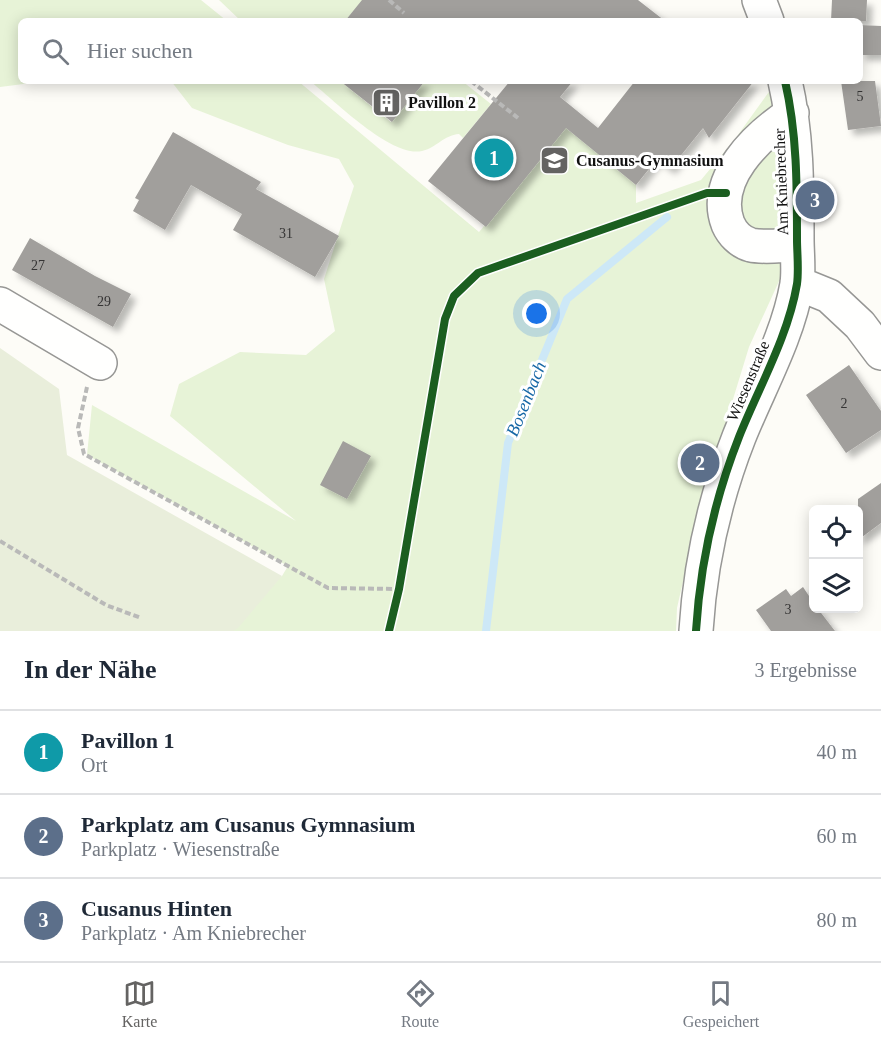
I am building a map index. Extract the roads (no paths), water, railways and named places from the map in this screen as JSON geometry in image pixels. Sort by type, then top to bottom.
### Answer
[{"type":"street","points":[[759,0],[766,18]]},
{"type":"street","name":"Am Kniebrecher","points":[[786,84],[792,113],[796,156],[797,283]]},
{"type":"street","points":[[792,113],[772,126],[756,142],[731,175],[722,208],[732,234],[751,245],[797,245]]},
{"type":"street","points":[[797,283],[830,296],[860,325],[881,353]]},
{"type":"street","name":"Wiesenstraße","points":[[696,631],[698,604],[716,507],[738,439],[784,330],[797,283]]},
{"type":"street","points":[[0,304],[100,363]]},
{"type":"waterway","name":"Bosenbach","points":[[486,631],[508,443],[567,299],[667,217]]},
{"type":"place","name":"Pavillon 2","points":[[387,102]]},
{"type":"place","name":"Pavillon 1","points":[[494,158]]},
{"type":"place","name":"Cusanus-Gymnasium","points":[[555,160]]},
{"type":"place","name":"Cusanus Hinten","points":[[815,200]]},
{"type":"place","name":"Parkplatz am Cusanus Gymnasium","points":[[700,463]]}]
